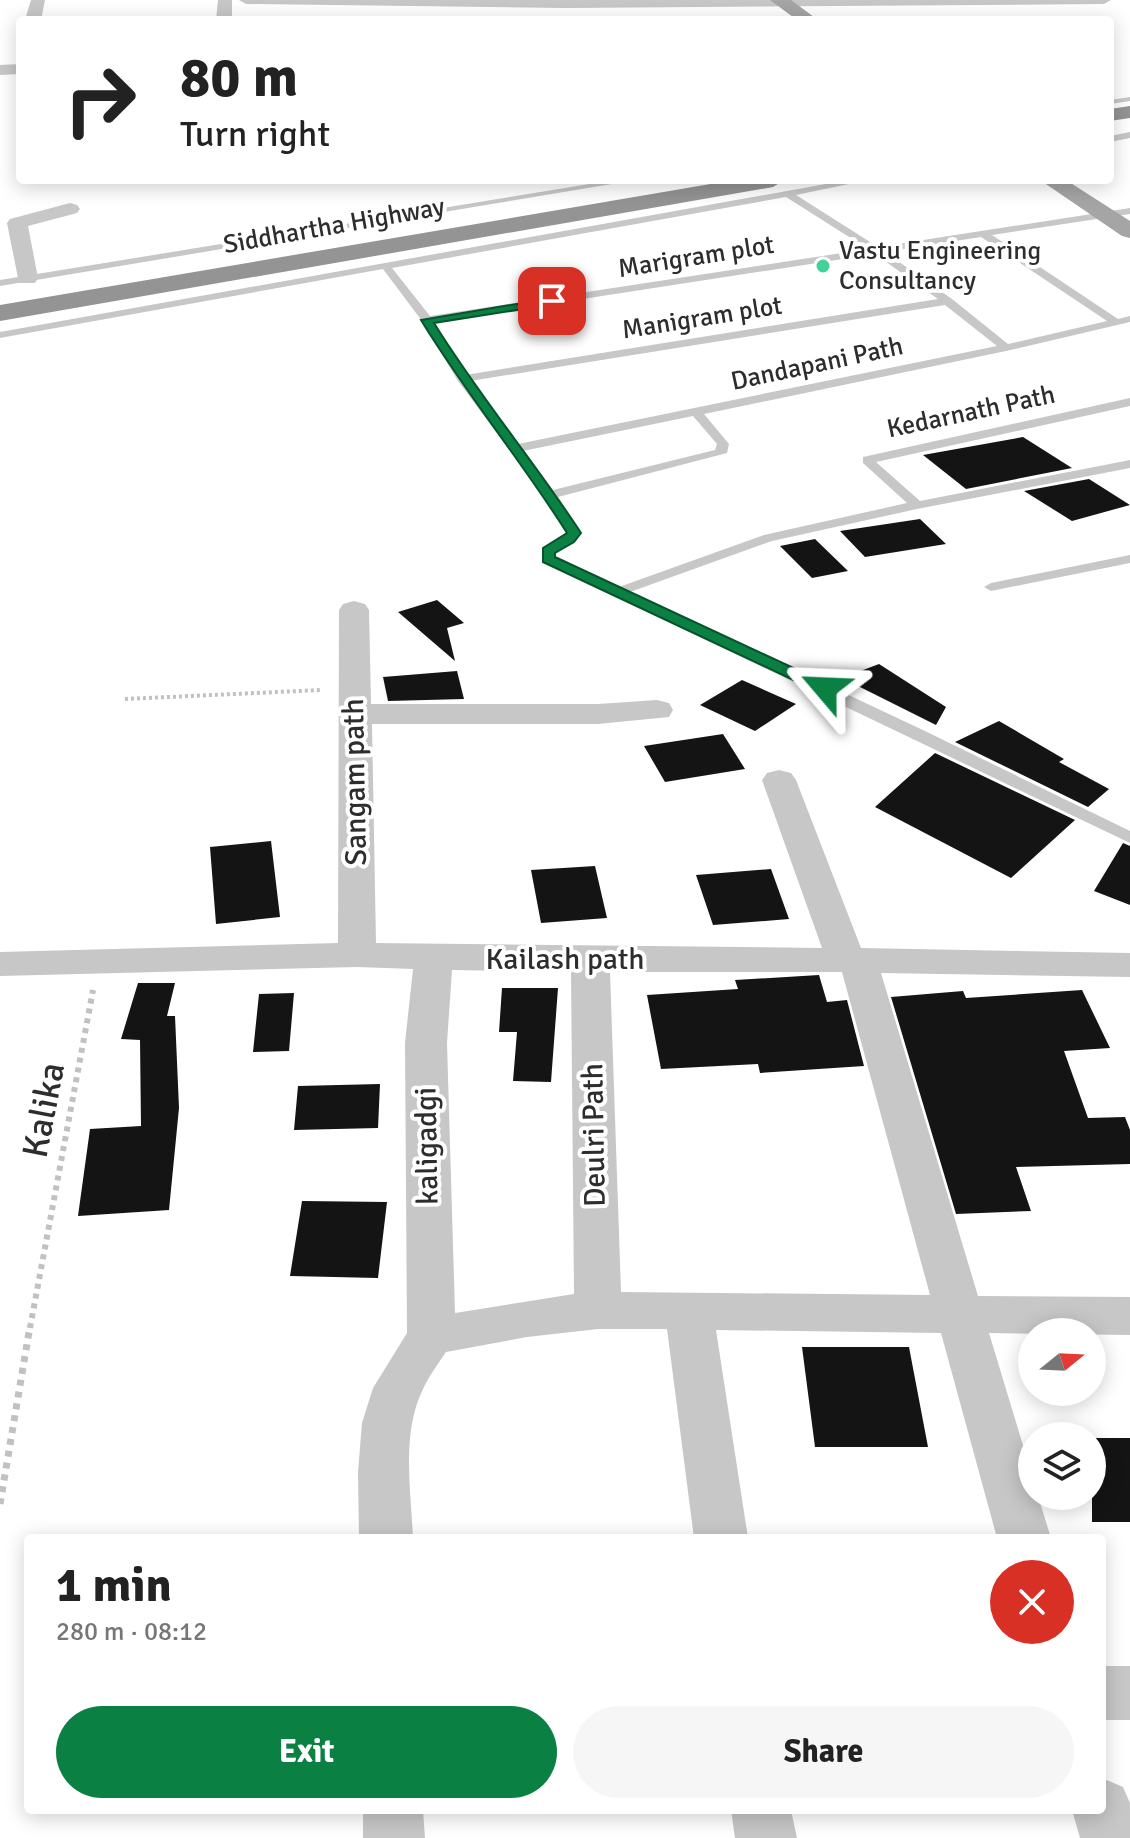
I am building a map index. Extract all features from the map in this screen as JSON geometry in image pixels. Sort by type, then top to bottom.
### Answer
[{"type":"highway","name":"Siddhartha Highway","points":[[0,299],[695,184]]},
{"type":"highway","name":"Siddhartha Highway","points":[[0,313],[779,186]]},
{"type":"main road","points":[[782,2],[803,16]]},
{"type":"main road","points":[[1057,184],[1130,231]]},
{"type":"street","points":[[246,0],[565,4],[1104,0]]},
{"type":"street","points":[[960,1],[985,16]]},
{"type":"street","points":[[459,16],[549,16],[559,13],[565,4]]},
{"type":"street","points":[[27,278],[17,223],[70,209]]},
{"type":"street","name":"Sangam path","points":[[354,610],[357,955]]},
{"type":"street","points":[[355,701],[598,714],[657,710]]},
{"type":"street","points":[[779,780],[852,960],[962,1316],[1023,1534]]},
{"type":"street","name":"Kailash path","points":[[0,964],[357,955],[590,961],[852,960],[1127,971]]},
{"type":"street","name":"kaligadgi","points":[[431,1336],[426,1043],[434,958]]},
{"type":"street","name":"Deulri Path","points":[[590,961],[598,1310]]},
{"type":"street","points":[[386,1534],[384,1446],[391,1406],[406,1374],[431,1336],[527,1318],[598,1310],[1130,1316]]},
{"type":"street","points":[[689,1313],[720,1534]]},
{"type":"street","points":[[1106,1693],[1130,1693]]},
{"type":"street","points":[[393,1814],[394,1838]]},
{"type":"street","points":[[762,1814],[766,1838]]},
{"type":"street","points":[[1104,1814],[1111,1838]]},
{"type":"lane","points":[[0,283],[606,184]]},
{"type":"lane","points":[[0,335],[386,266],[779,186],[807,184]]},
{"type":"lane","points":[[779,186],[841,225],[948,301],[1006,348]]},
{"type":"lane","name":"Marigram plot","points":[[427,320],[1130,211]]},
{"type":"lane","points":[[980,232],[1116,322]]},
{"type":"lane","points":[[386,266],[427,320],[462,379],[550,495],[574,533],[548,551],[548,559],[893,721],[1130,838]]},
{"type":"lane","name":"Manigram plot","points":[[462,379],[948,301]]},
{"type":"lane","name":"Dandapani Path","points":[[513,449],[1006,348],[1130,319]]},
{"type":"lane","name":"Kedarnath Path","points":[[917,505],[867,460],[1130,402]]},
{"type":"lane","points":[[550,495],[719,453],[723,450],[723,444],[695,411]]},
{"type":"lane","points":[[618,592],[732,549],[917,505],[1130,464]]},
{"type":"lane","points":[[991,587],[1130,559]]},
{"type":"path","points":[[125,699],[355,701]]},
{"type":"path","name":"Kalika","points":[[0,1504],[34,1301],[99,963]]},
{"type":"building","points":[[1023,437],[1072,468],[966,489],[923,455]]},
{"type":"building","points":[[1089,479],[1130,505],[1072,521],[1024,491]]},
{"type":"building","points":[[920,519],[946,544],[865,557],[840,531]]},
{"type":"building","points":[[815,539],[848,571],[812,578],[780,546]]},
{"type":"building","points":[[437,600],[464,623],[447,628],[455,661],[398,612]]},
{"type":"building","points":[[879,664],[946,707],[936,725],[842,678]]},
{"type":"building","points":[[457,671],[464,699],[388,701],[383,677]]},
{"type":"building","points":[[742,680],[796,704],[755,731],[700,705]]},
{"type":"building","points":[[999,721],[1064,759],[1059,762],[1109,789],[1088,807],[955,742]]},
{"type":"building","points":[[723,734],[745,769],[665,782],[644,746]]},
{"type":"building","points":[[935,753],[1075,820],[1011,878],[875,807]]},
{"type":"building","points":[[271,841],[280,917],[216,924],[210,847]]},
{"type":"building","points":[[1123,843],[1130,846],[1130,905],[1094,891]]},
{"type":"building","points":[[595,866],[607,918],[541,923],[531,870]]},
{"type":"building","points":[[771,869],[789,919],[713,925],[696,875]]},
{"type":"building","points":[[819,975],[827,1002],[847,1000],[864,1066],[760,1073],[758,1064],[661,1069],[647,995],[738,989],[735,980]]},
{"type":"building","points":[[138,983],[175,983],[167,1016],[175,1016],[179,1108],[169,1210],[78,1216],[90,1129],[141,1126],[140,1040],[121,1039]]},
{"type":"building","points":[[502,988],[558,988],[551,1082],[513,1081],[517,1032],[499,1032]]},
{"type":"building","points":[[1082,990],[1110,1048],[1064,1051],[1088,1118],[1125,1117],[1130,1130],[1130,1164],[1016,1167],[1031,1211],[956,1214],[891,997],[963,991],[966,998]]},
{"type":"building","points":[[294,993],[289,1051],[253,1052],[259,994]]},
{"type":"building","points":[[380,1084],[378,1128],[294,1130],[298,1086]]},
{"type":"building","points":[[302,1201],[387,1202],[378,1278],[290,1276]]},
{"type":"building","points":[[802,1347],[909,1347],[928,1447],[815,1447]]},
{"type":"building","points":[[1106,1438],[1130,1438],[1130,1522],[1092,1522],[1092,1510],[1106,1510]]},
{"type":"place","name":"Vastu Engineering Consultancy","points":[[823,266]]},
{"type":"route","points":[[552,301],[427,320],[462,379],[550,495],[574,533],[548,551],[548,559],[825,688]]}]
